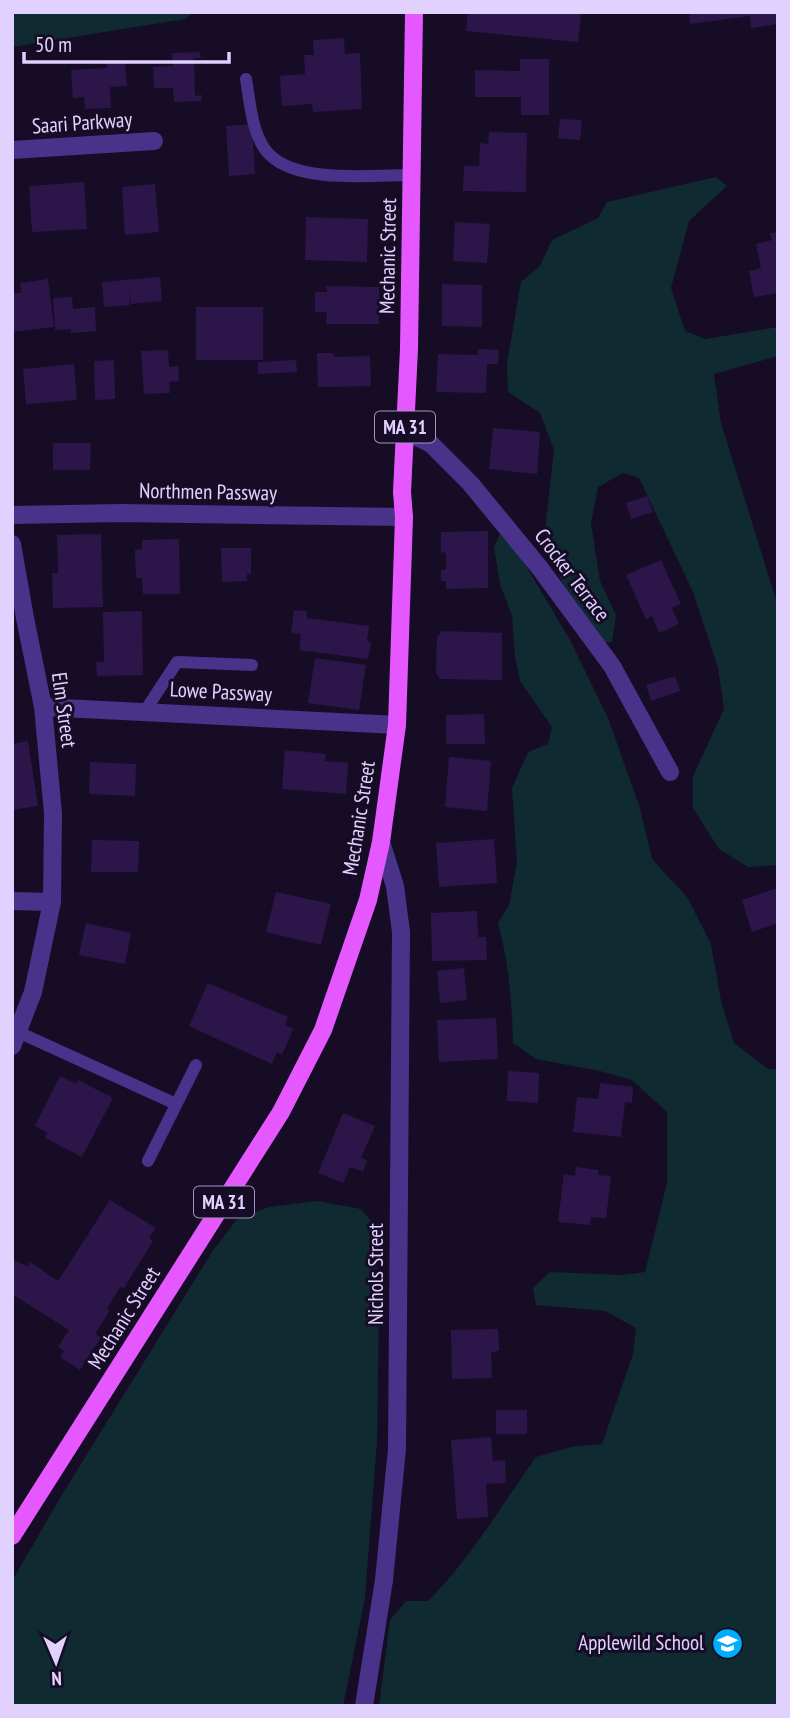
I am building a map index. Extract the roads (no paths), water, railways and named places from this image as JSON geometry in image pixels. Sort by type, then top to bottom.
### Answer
[{"type":"main road","name":"Mechanic Street","points":[[12,1536],[281,1112],[323,1030],[368,900],[382,842],[397,725],[404,517],[402,492],[409,349],[414,12]]},
{"type":"street","name":"Saari Parkway","points":[[12,150],[154,141]]},
{"type":"street","name":"Crocker Terrace","points":[[405,431],[431,444],[470,483],[539,567],[612,666],[670,772]]},
{"type":"street","name":"Northmen Passway","points":[[12,515],[121,513],[404,517]]},
{"type":"street","name":"Elm Street","points":[[12,544],[24,618],[44,707],[52,813],[52,902],[33,992],[15,1039]]},
{"type":"street","name":"Lowe Passway","points":[[44,707],[397,725]]},
{"type":"street","name":"Nichols Street","points":[[364,1706],[384,1580],[397,1449],[401,932],[395,886],[382,842]]},
{"type":"street","points":[[12,901],[52,902]]},
{"type":"lane","points":[[246,79],[259,136],[269,155],[283,164],[325,176],[412,175]]},
{"type":"lane","points":[[145,711],[177,662],[252,665]]},
{"type":"lane","points":[[15,1039],[176,1104]]},
{"type":"lane","points":[[148,1161],[196,1065]]},
{"type":"place","name":"Applewild School","points":[[727,1643]]}]
